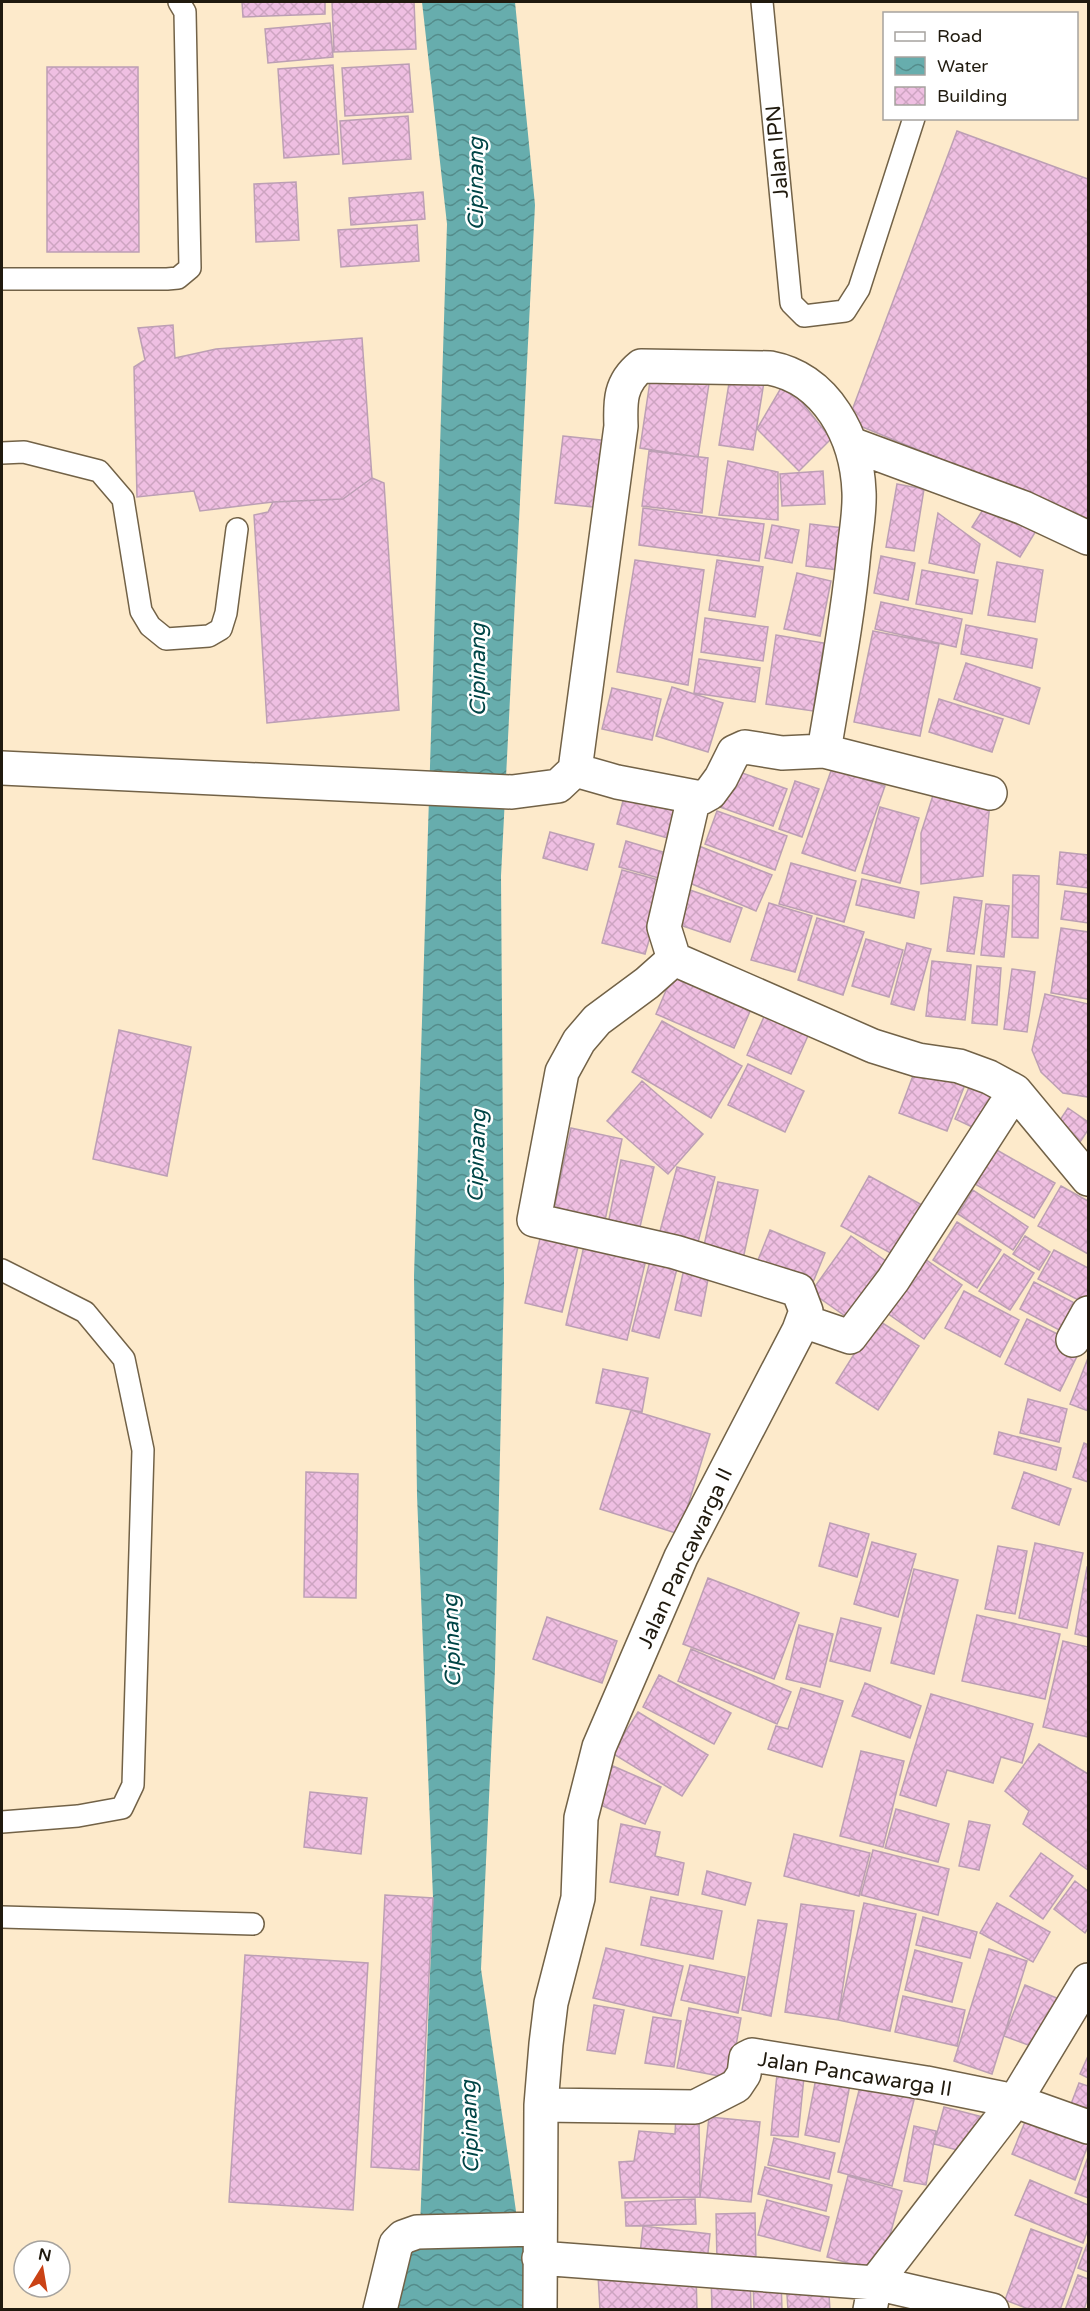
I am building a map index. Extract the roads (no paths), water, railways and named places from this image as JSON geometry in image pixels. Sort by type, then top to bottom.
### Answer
[{"type":"street","points":[[2,768],[512,792],[558,786],[575,770],[621,426],[621,395],[629,376],[641,366],[770,368],[784,371],[807,383],[838,415],[851,444],[859,492],[849,609],[824,751]]},
{"type":"street","points":[[851,444],[1024,508],[1089,538]]},
{"type":"street","points":[[575,770],[701,798],[710,793],[734,752],[745,747],[782,753],[824,751],[990,793]]},
{"type":"street","points":[[694,797],[664,927],[674,959],[873,1046],[918,1060],[959,1066],[989,1077],[1015,1091],[1089,1179]]},
{"type":"street","points":[[674,959],[647,983],[597,1020],[579,1041],[562,1072],[534,1220],[675,1252],[798,1290],[806,1311],[803,1321],[850,1336],[893,1280],[1015,1091]]},
{"type":"street","name":"Jalan Pancawarga II","points":[[540,2310],[531,2239],[551,2003],[578,1898],[581,1818],[599,1747],[681,1557],[803,1321]]},
{"type":"street","points":[[872,2296],[1015,2101],[1089,1980]]},
{"type":"street","name":"Jalan Pancawarga II","points":[[542,2105],[695,2108],[736,2086],[744,2074],[746,2058],[752,2055],[926,2083],[1015,2101]]},
{"type":"street","points":[[1015,2101],[1089,2127]]},
{"type":"street","points":[[380,2310],[396,2244],[403,2237],[417,2232],[531,2239],[872,2296],[992,2310]]},
{"type":"lane","points":[[2,279],[167,279],[178,278],[190,268],[185,12],[179,2]]},
{"type":"lane","name":"Jalan IPN","points":[[762,2],[791,303],[804,316],[845,311],[859,289],[913,120]]},
{"type":"lane","points":[[2,453],[24,452],[99,471],[123,499],[141,611],[150,626],[166,639],[209,636],[221,629],[226,613],[237,529]]},
{"type":"lane","points":[[2,1270],[85,1312],[124,1359],[142,1450],[133,1785],[122,1808],[78,1816],[2,1822]]},
{"type":"lane","points":[[2,1917],[253,1924]]},
{"type":"water","name":"Cipinang","points":[[422,2],[515,2],[535,205],[501,876],[504,1283],[495,1669],[481,1969],[518,2225],[420,2227],[433,1898],[417,1495],[414,1276],[447,224]]},
{"type":"water","points":[[530,2233],[529,2309],[388,2310],[405,2242]]}]
